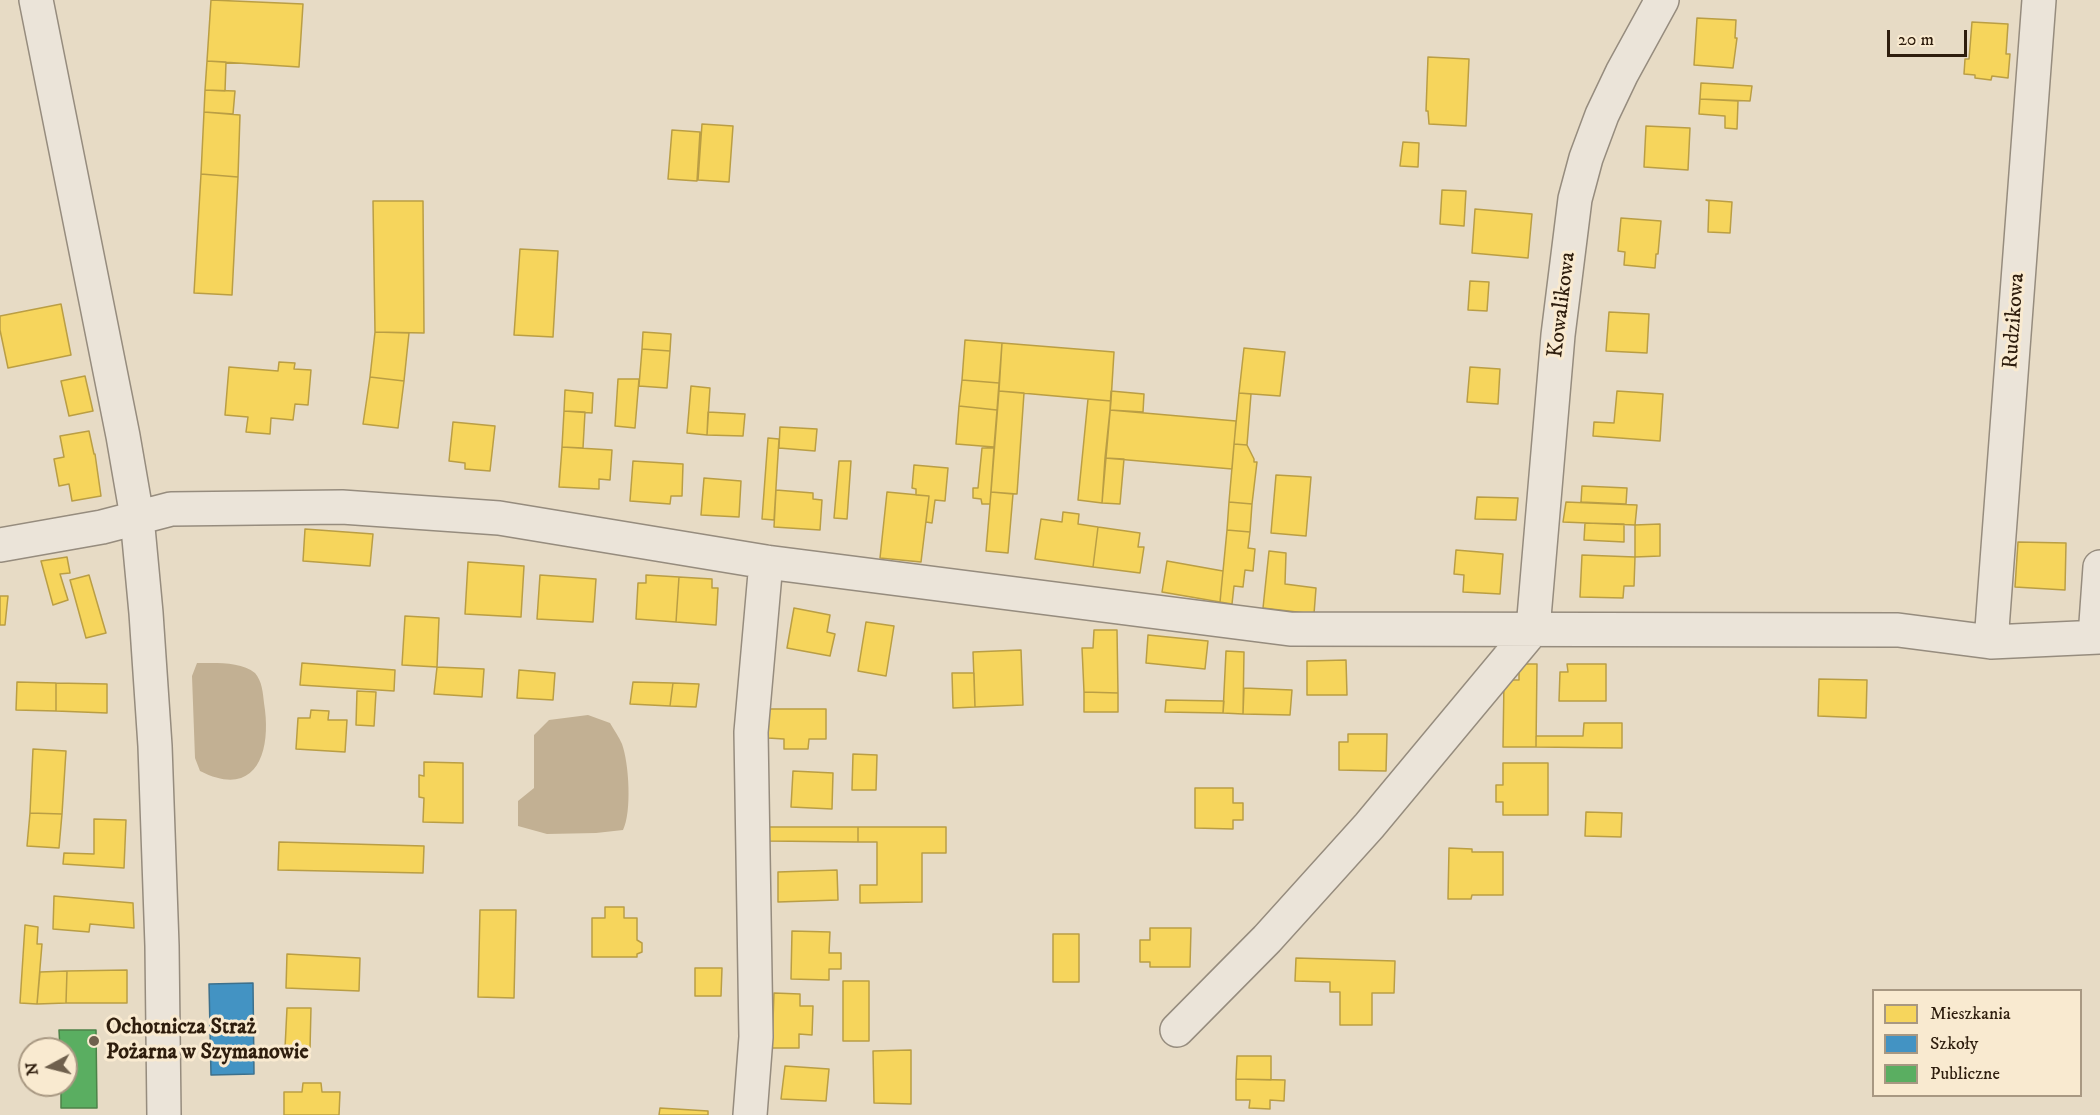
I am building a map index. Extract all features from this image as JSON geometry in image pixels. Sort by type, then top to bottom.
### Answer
[{"type":"street","points":[[36,0],[121,425],[137,517],[146,613],[154,746],[162,946],[164,1115]]},
{"type":"street","name":"Kowalikowa","points":[[1533,629],[1558,335],[1575,199],[1602,115],[1662,0]]},
{"type":"street","name":"Rudzikowa","points":[[1991,642],[2039,0]]},
{"type":"street","points":[[0,546],[102,526],[171,509],[342,507],[499,518],[766,562],[1290,630],[1898,630],[1991,642],[2098,637],[2100,567]]},
{"type":"street","points":[[750,1115],[756,1036],[751,732],[766,562]]},
{"type":"street","points":[[1177,1029],[1267,939],[1369,826],[1533,629]]},
{"type":"shaded area","points":[[197,663],[242,666],[255,673],[259,680],[264,699],[265,738],[256,766],[247,775],[235,779],[219,778],[200,771],[195,758],[192,676]]},
{"type":"shaded area","points":[[588,715],[610,723],[622,744],[629,787],[628,812],[623,830],[547,834],[518,826],[518,801],[534,788],[534,735],[549,720]]},
{"type":"building: Mieszkania","points":[[211,0],[303,4],[299,67],[207,61]]},
{"type":"building: Mieszkania","points":[[1697,18],[1736,20],[1735,38],[1737,38],[1733,68],[1694,65]]},
{"type":"building: Mieszkania","points":[[1972,22],[2008,24],[2006,54],[2010,54],[2008,78],[1992,76],[1991,80],[1964,74],[1965,59],[1969,59]]},
{"type":"building: Mieszkania","points":[[1428,57],[1469,59],[1466,126],[1429,124],[1428,111],[1426,111]]},
{"type":"building: Mieszkania","points":[[207,61],[226,62],[225,91],[205,90]]},
{"type":"building: Mieszkania","points":[[1701,83],[1752,86],[1750,101],[1700,99]]},
{"type":"building: Mieszkania","points":[[205,90],[235,91],[233,114],[204,112]]},
{"type":"building: Mieszkania","points":[[1700,99],[1738,101],[1737,129],[1725,128],[1725,116],[1699,114]]},
{"type":"building: Mieszkania","points":[[204,112],[240,115],[238,177],[201,174]]},
{"type":"building: Mieszkania","points":[[702,124],[733,126],[729,182],[698,180]]},
{"type":"building: Mieszkania","points":[[1646,126],[1690,128],[1688,170],[1644,167]]},
{"type":"building: Mieszkania","points":[[672,130],[700,132],[697,181],[668,179]]},
{"type":"building: Mieszkania","points":[[1403,142],[1419,143],[1418,167],[1400,166]]},
{"type":"building: Mieszkania","points":[[201,174],[238,177],[232,295],[194,293]]},
{"type":"building: Mieszkania","points":[[1442,190],[1466,191],[1464,226],[1440,224]]},
{"type":"building: Mieszkania","points":[[1706,200],[1732,202],[1730,233],[1708,232],[1709,201]]},
{"type":"building: Mieszkania","points":[[373,201],[423,201],[424,333],[375,332]]},
{"type":"building: Mieszkania","points":[[1475,209],[1532,214],[1528,258],[1472,253]]},
{"type":"building: Mieszkania","points":[[1621,218],[1661,221],[1655,268],[1624,265],[1625,252],[1618,251]]},
{"type":"building: Mieszkania","points":[[520,249],[558,251],[553,337],[514,335]]},
{"type":"building: Mieszkania","points":[[1470,281],[1489,282],[1487,311],[1468,310]]},
{"type":"building: Mieszkania","points":[[61,304],[71,355],[8,368],[0,330],[0,316]]},
{"type":"building: Mieszkania","points":[[1609,312],[1649,314],[1647,353],[1606,351]]},
{"type":"building: Mieszkania","points":[[375,332],[409,333],[404,381],[370,377]]},
{"type":"building: Mieszkania","points":[[643,332],[671,334],[670,351],[642,349]]},
{"type":"building: Mieszkania","points":[[965,340],[1002,343],[999,383],[962,380]]},
{"type":"building: Mieszkania","points":[[1002,343],[1114,352],[1111,401],[999,391]]},
{"type":"building: Mieszkania","points":[[1244,348],[1285,352],[1280,396],[1239,393]]},
{"type":"building: Mieszkania","points":[[642,349],[670,351],[667,388],[639,386]]},
{"type":"building: Mieszkania","points":[[279,362],[295,363],[294,369],[311,370],[308,405],[295,404],[293,420],[271,418],[270,434],[246,432],[248,417],[225,415],[229,367],[278,371]]},
{"type":"building: Mieszkania","points":[[1470,367],[1500,369],[1498,404],[1467,402]]},
{"type":"building: Mieszkania","points":[[85,376],[93,411],[69,416],[61,381]]},
{"type":"building: Mieszkania","points":[[370,377],[404,381],[398,428],[363,424]]},
{"type":"building: Mieszkania","points":[[618,379],[639,379],[635,428],[615,426]]},
{"type":"building: Mieszkania","points":[[962,380],[999,383],[997,410],[959,406]]},
{"type":"building: Mieszkania","points":[[691,386],[710,388],[707,435],[687,433]]},
{"type":"building: Mieszkania","points":[[565,390],[593,393],[592,413],[564,411]]},
{"type":"building: Mieszkania","points":[[999,391],[1024,393],[1017,494],[991,492]]},
{"type":"building: Mieszkania","points":[[1111,391],[1144,394],[1143,412],[1110,410]]},
{"type":"building: Mieszkania","points":[[1617,391],[1663,394],[1660,441],[1593,436],[1594,422],[1614,423]]},
{"type":"building: Mieszkania","points":[[1239,393],[1251,394],[1247,445],[1234,444]]},
{"type":"building: Mieszkania","points":[[1088,399],[1111,401],[1102,503],[1078,500]]},
{"type":"building: Mieszkania","points":[[959,406],[997,410],[994,447],[956,444]]},
{"type":"building: Mieszkania","points":[[1110,410],[1236,421],[1232,469],[1105,458]]},
{"type":"building: Mieszkania","points":[[564,411],[585,412],[583,448],[562,447]]},
{"type":"building: Mieszkania","points":[[708,412],[745,414],[743,436],[707,435]]},
{"type":"building: Mieszkania","points":[[453,422],[495,426],[490,471],[465,469],[465,463],[449,461]]},
{"type":"building: Mieszkania","points":[[780,427],[817,429],[815,451],[779,448]]},
{"type":"building: Mieszkania","points":[[89,431],[101,496],[72,501],[69,484],[59,486],[54,459],[64,457],[60,436]]},
{"type":"building: Mieszkania","points":[[768,438],[779,439],[774,520],[762,519]]},
{"type":"building: Mieszkania","points":[[1234,444],[1247,445],[1254,462],[1257,462],[1252,504],[1229,502]]},
{"type":"building: Mieszkania","points":[[562,447],[612,450],[610,480],[599,479],[599,489],[559,487]]},
{"type":"building: Mieszkania","points":[[982,448],[994,448],[990,504],[982,504],[981,499],[973,498],[973,488],[978,488]]},
{"type":"building: Mieszkania","points":[[1105,458],[1124,459],[1120,504],[1102,503]]},
{"type":"building: Mieszkania","points":[[633,461],[683,464],[682,496],[671,496],[670,504],[630,501]]},
{"type":"building: Mieszkania","points":[[839,461],[851,461],[847,519],[834,518]]},
{"type":"building: Mieszkania","points":[[914,465],[948,468],[945,501],[935,500],[932,523],[926,522],[929,496],[916,495],[916,489],[912,488]]},
{"type":"building: Mieszkania","points":[[1276,475],[1311,477],[1306,536],[1271,533]]},
{"type":"building: Mieszkania","points":[[704,478],[741,481],[739,517],[701,515]]},
{"type":"building: Mieszkania","points":[[1582,486],[1627,488],[1626,504],[1581,502]]},
{"type":"building: Mieszkania","points":[[776,490],[813,493],[813,499],[822,500],[820,530],[774,527]]},
{"type":"building: Mieszkania","points":[[887,492],[929,496],[921,562],[880,558]]},
{"type":"building: Mieszkania","points":[[991,492],[1013,494],[1008,553],[986,551]]},
{"type":"building: Mieszkania","points":[[1477,497],[1518,498],[1516,520],[1475,519]]},
{"type":"building: Mieszkania","points":[[1229,502],[1252,504],[1250,532],[1227,530]]},
{"type":"building: Mieszkania","points":[[1566,502],[1637,505],[1635,525],[1563,522]]},
{"type":"building: Mieszkania","points":[[1063,512],[1079,514],[1078,524],[1098,527],[1093,567],[1035,559],[1041,519],[1062,522]]},
{"type":"building: Mieszkania","points":[[1585,523],[1624,524],[1624,542],[1584,540]]},
{"type":"building: Mieszkania","points":[[1660,524],[1660,556],[1635,557],[1635,525]]},
{"type":"building: Mieszkania","points":[[1098,527],[1140,533],[1138,547],[1144,547],[1140,573],[1093,567]]},
{"type":"building: Mieszkania","points":[[305,529],[373,534],[370,566],[303,561]]},
{"type":"building: Mieszkania","points":[[1227,530],[1250,532],[1248,548],[1255,549],[1253,571],[1245,570],[1243,587],[1234,586],[1232,604],[1220,602]]},
{"type":"building: Mieszkania","points":[[2018,542],[2066,543],[2065,590],[2015,587]]},
{"type":"building: Mieszkania","points":[[1456,550],[1503,554],[1500,594],[1463,592],[1464,575],[1454,574]]},
{"type":"building: Mieszkania","points":[[1269,551],[1286,553],[1285,584],[1316,588],[1314,614],[1263,608]]},
{"type":"building: Mieszkania","points":[[1582,555],[1635,557],[1634,586],[1624,586],[1623,598],[1580,597]]},
{"type":"building: Mieszkania","points":[[67,557],[70,573],[60,574],[68,600],[53,605],[41,561]]},
{"type":"building: Mieszkania","points":[[1167,561],[1223,571],[1220,602],[1162,592]]},
{"type":"building: Mieszkania","points":[[468,562],[524,566],[521,617],[465,614]]},
{"type":"building: Mieszkania","points":[[89,575],[106,633],[86,638],[70,580]]},
{"type":"building: Mieszkania","points":[[540,575],[596,579],[593,622],[537,619]]},
{"type":"building: Mieszkania","points":[[646,575],[679,577],[676,622],[636,619],[638,583],[646,583]]},
{"type":"building: Mieszkania","points":[[679,577],[712,579],[712,588],[718,588],[716,625],[676,622]]},
{"type":"building: Mieszkania","points":[[0,596],[8,596],[5,625],[0,625]]},
{"type":"building: Mieszkania","points":[[794,608],[830,615],[827,632],[835,634],[830,656],[787,648]]},
{"type":"building: Mieszkania","points":[[405,616],[439,618],[437,667],[402,665]]},
{"type":"building: Mieszkania","points":[[866,622],[894,626],[886,676],[858,671]]},
{"type":"building: Mieszkania","points":[[1094,630],[1117,630],[1118,693],[1084,692],[1082,648],[1093,648]]},
{"type":"building: Mieszkania","points":[[1148,635],[1208,641],[1205,669],[1146,663]]},
{"type":"building: Mieszkania","points":[[1021,650],[1023,705],[975,707],[973,652]]},
{"type":"building: Mieszkania","points":[[1226,651],[1244,652],[1243,714],[1223,713]]},
{"type":"building: Mieszkania","points":[[1346,660],[1347,695],[1307,695],[1307,661]]},
{"type":"building: Mieszkania","points":[[302,663],[395,670],[394,691],[300,685]]},
{"type":"building: Mieszkania","points":[[1519,664],[1537,664],[1536,747],[1503,747],[1504,680],[1519,680]]},
{"type":"building: Mieszkania","points":[[1567,664],[1606,664],[1606,701],[1559,701],[1560,672],[1568,672]]},
{"type":"building: Mieszkania","points":[[437,667],[484,669],[482,697],[434,694]]},
{"type":"building: Mieszkania","points":[[519,670],[555,673],[553,700],[517,698]]},
{"type":"building: Mieszkania","points":[[952,673],[974,673],[975,707],[953,708]]},
{"type":"building: Mieszkania","points":[[1819,679],[1867,680],[1866,718],[1818,716]]},
{"type":"building: Mieszkania","points":[[17,682],[56,683],[56,711],[16,710]]},
{"type":"building: Mieszkania","points":[[633,682],[673,683],[670,706],[630,704]]},
{"type":"building: Mieszkania","points":[[56,683],[107,684],[107,713],[56,711]]},
{"type":"building: Mieszkania","points":[[673,683],[699,684],[696,707],[670,706]]},
{"type":"building: Mieszkania","points":[[1244,688],[1292,690],[1290,715],[1243,714]]},
{"type":"building: Mieszkania","points":[[357,691],[376,692],[374,726],[356,725]]},
{"type":"building: Mieszkania","points":[[1084,692],[1118,693],[1118,712],[1084,712]]},
{"type":"building: Mieszkania","points":[[1166,700],[1224,701],[1223,713],[1165,712]]},
{"type":"building: Mieszkania","points":[[769,709],[826,709],[826,739],[809,739],[808,749],[784,749],[784,739],[768,738]]},
{"type":"building: Mieszkania","points":[[311,710],[329,711],[328,720],[347,720],[345,752],[296,749],[298,718],[310,718]]},
{"type":"building: Mieszkania","points":[[1584,723],[1622,723],[1622,748],[1536,747],[1536,736],[1583,736]]},
{"type":"building: Mieszkania","points":[[1348,734],[1387,734],[1386,771],[1339,770],[1339,742],[1348,742]]},
{"type":"building: Mieszkania","points":[[33,749],[66,751],[62,814],[30,813]]},
{"type":"building: Mieszkania","points":[[853,754],[877,755],[876,790],[852,790]]},
{"type":"building: Mieszkania","points":[[424,762],[463,763],[463,823],[423,822],[424,798],[419,797],[419,775],[424,776]]},
{"type":"building: Mieszkania","points":[[1503,763],[1548,763],[1548,815],[1503,815],[1503,802],[1496,802],[1496,785],[1503,785]]},
{"type":"building: Mieszkania","points":[[793,771],[833,773],[832,809],[791,807]]},
{"type":"building: Mieszkania","points":[[1195,788],[1233,788],[1233,803],[1243,803],[1243,820],[1233,820],[1233,829],[1195,828]]},
{"type":"building: Mieszkania","points":[[1586,812],[1622,813],[1621,837],[1585,836]]},
{"type":"building: Mieszkania","points":[[30,813],[62,814],[59,848],[27,846]]},
{"type":"building: Mieszkania","points":[[94,819],[126,820],[124,868],[63,864],[64,853],[94,854]]},
{"type":"building: Mieszkania","points":[[768,827],[858,827],[858,842],[768,841]]},
{"type":"building: Mieszkania","points":[[858,827],[946,827],[946,853],[922,853],[922,902],[860,903],[860,885],[877,885],[877,842],[858,842]]},
{"type":"building: Mieszkania","points":[[279,842],[424,846],[423,873],[278,870]]},
{"type":"building: Mieszkania","points":[[1449,848],[1472,849],[1472,852],[1503,852],[1503,895],[1472,895],[1471,899],[1448,899]]},
{"type":"building: Mieszkania","points":[[837,870],[838,900],[778,902],[778,872]]},
{"type":"building: Mieszkania","points":[[54,896],[133,903],[134,928],[90,924],[89,932],[53,929]]},
{"type":"building: Mieszkania","points":[[605,907],[624,907],[624,918],[637,918],[637,940],[642,943],[642,952],[637,954],[637,957],[592,957],[592,918],[605,918]]},
{"type":"building: Mieszkania","points":[[480,910],[516,910],[514,998],[478,997]]},
{"type":"building: Mieszkania","points":[[25,925],[38,927],[37,944],[42,944],[37,1004],[20,1003]]},
{"type":"building: Mieszkania","points":[[1150,928],[1191,928],[1190,967],[1150,967],[1150,962],[1140,962],[1140,940],[1150,940]]},
{"type":"building: Mieszkania","points":[[792,931],[830,932],[829,953],[841,953],[841,969],[829,969],[829,980],[791,979]]},
{"type":"building: Mieszkania","points":[[1053,934],[1079,934],[1079,982],[1053,982]]},
{"type":"building: Mieszkania","points":[[287,954],[360,958],[359,991],[286,988]]},
{"type":"building: Mieszkania","points":[[1296,958],[1395,961],[1394,993],[1372,993],[1372,1025],[1340,1025],[1340,992],[1330,992],[1330,982],[1295,981]]},
{"type":"building: Mieszkania","points":[[695,968],[722,968],[721,996],[695,996]]},
{"type":"building: Mieszkania","points":[[127,970],[127,1003],[66,1003],[67,971]]},
{"type":"building: Mieszkania","points":[[67,971],[66,1003],[37,1004],[40,972]]},
{"type":"building: Mieszkania","points":[[843,981],[869,981],[869,1041],[843,1041]]},
{"type":"building: Mieszkania","points":[[774,993],[800,994],[800,1006],[813,1006],[812,1035],[799,1034],[799,1048],[772,1048]]},
{"type":"building: Mieszkania","points":[[287,1008],[311,1008],[310,1049],[285,1048]]},
{"type":"building: Mieszkania","points":[[911,1050],[911,1104],[874,1103],[873,1051]]},
{"type":"building: Mieszkania","points":[[1237,1056],[1271,1056],[1271,1080],[1236,1079]]},
{"type":"building: Mieszkania","points":[[785,1066],[829,1069],[826,1101],[781,1099]]},
{"type":"building: Mieszkania","points":[[1236,1079],[1285,1080],[1284,1101],[1270,1100],[1270,1109],[1249,1108],[1250,1100],[1236,1100]]},
{"type":"building: Mieszkania","points":[[303,1083],[321,1083],[322,1092],[340,1092],[339,1115],[284,1115],[284,1092],[302,1092]]},
{"type":"building: Mieszkania","points":[[660,1108],[708,1111],[708,1115],[659,1115]]},
{"type":"building: Szkoły","points":[[253,983],[254,1074],[211,1075],[209,984]]},
{"type":"building: Publiczne","points":[[59,1030],[96,1030],[97,1108],[61,1108],[61,1097],[78,1097],[78,1037],[59,1037]]},
{"type":"place","name":"Ochotnicza Straż Pożarna w Szymanowie","points":[[94,1041]]}]
